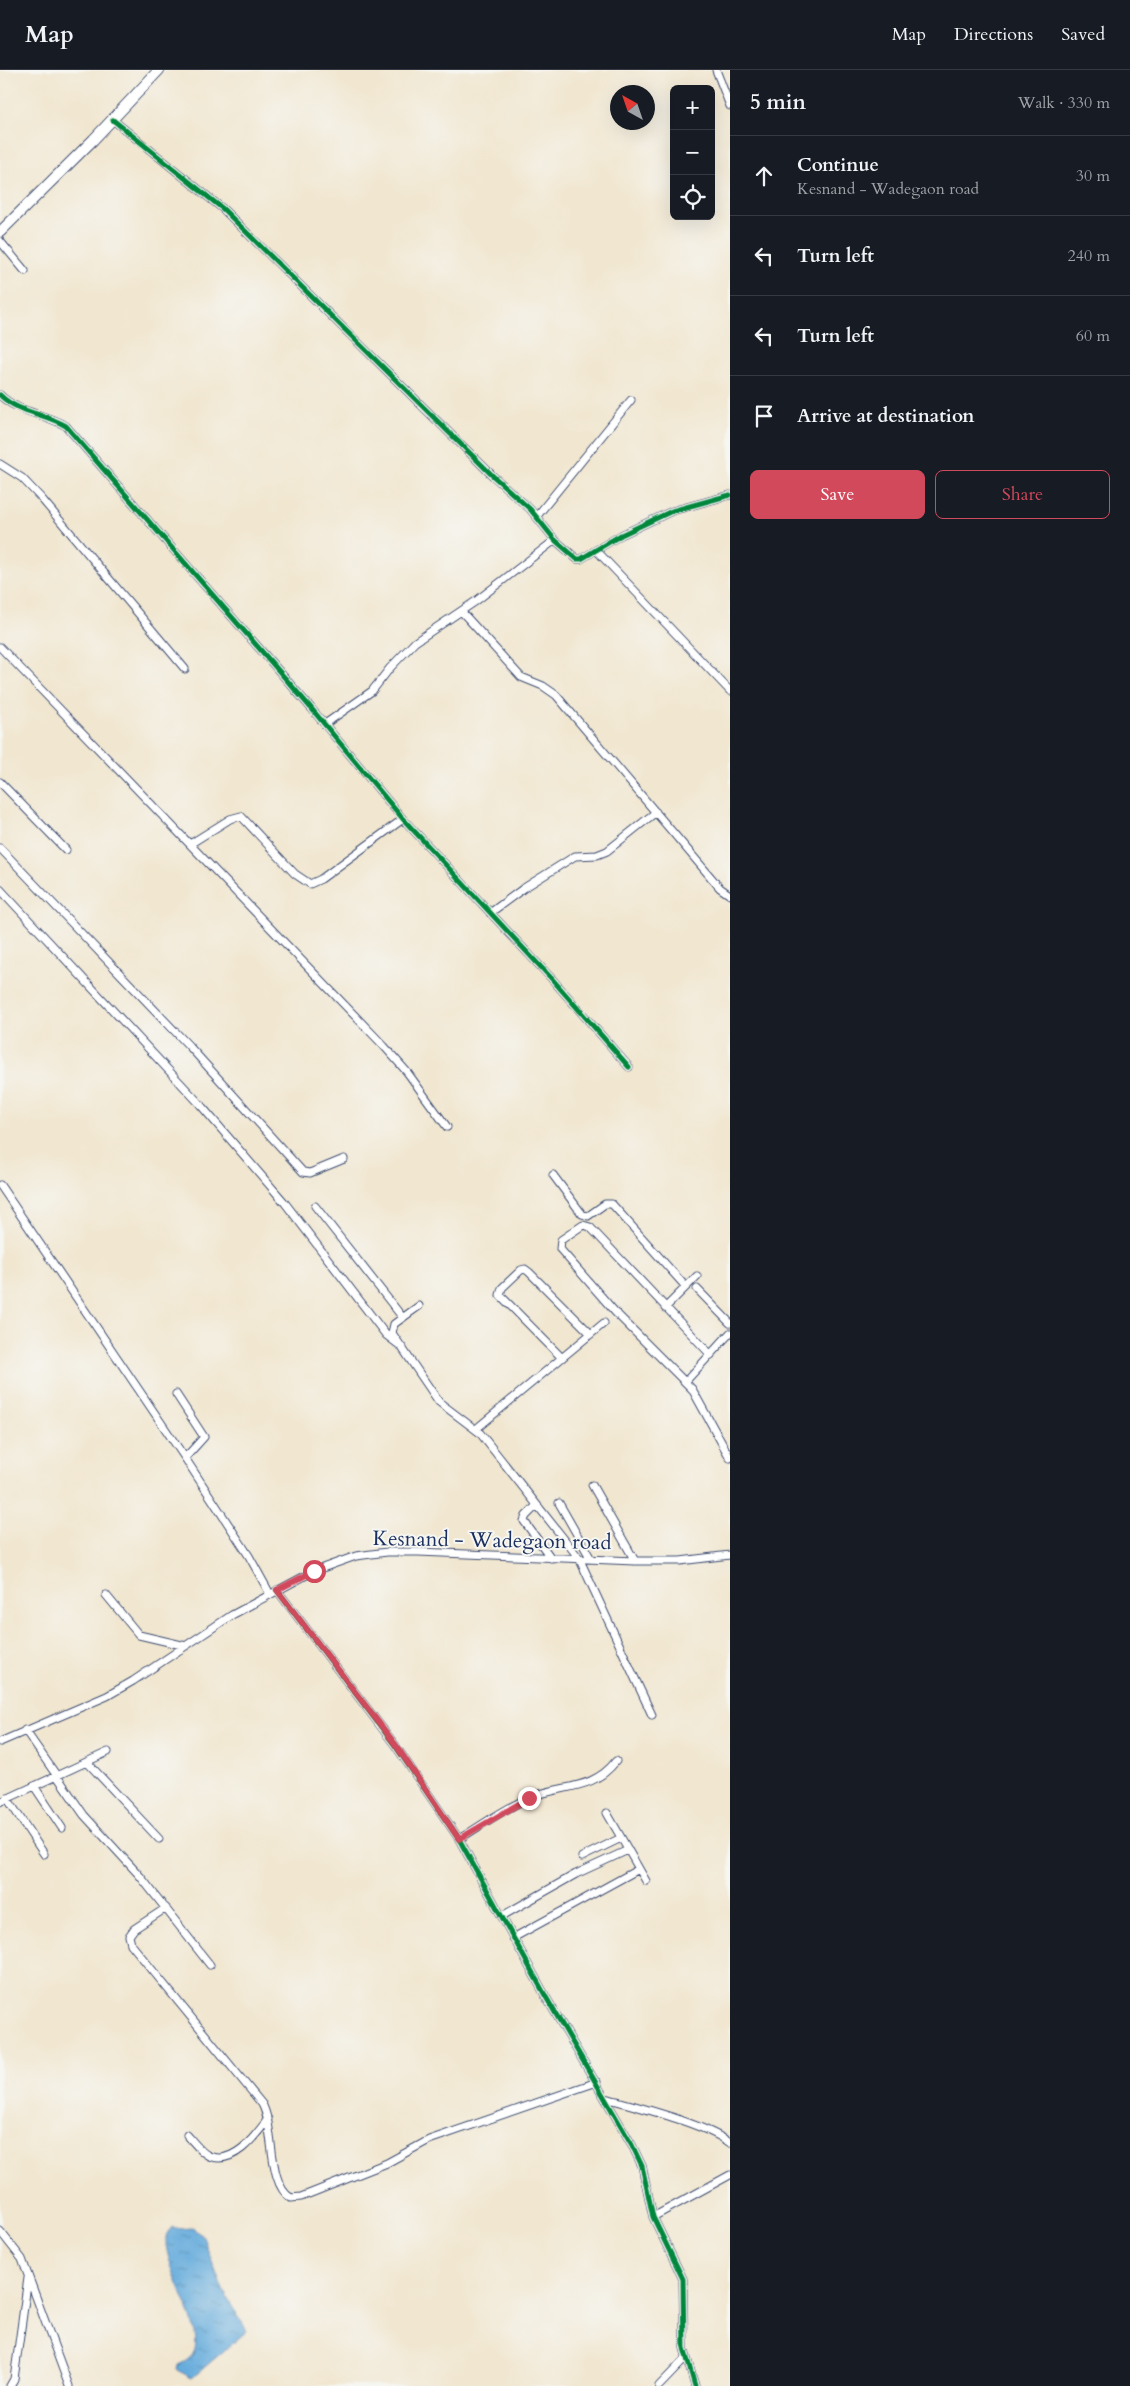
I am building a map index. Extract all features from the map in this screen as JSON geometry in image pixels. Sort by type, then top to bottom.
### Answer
[{"type":"main road","points":[[0,232],[113,120],[159,70]]},
{"type":"street","points":[[716,70],[730,106]]},
{"type":"street","points":[[113,120],[223,209],[493,476],[537,516],[555,540],[577,558],[581,559],[621,535],[681,508],[730,495]]},
{"type":"street","points":[[0,241],[25,271]]},
{"type":"street","points":[[0,396],[14,407],[54,419],[66,426],[325,724],[403,818],[552,979],[628,1067]]},
{"type":"street","points":[[537,516],[631,400]]},
{"type":"street","points":[[0,464],[22,478],[41,498],[185,669]]},
{"type":"street","points":[[325,724],[372,691],[390,668],[415,642],[461,611],[555,540]]},
{"type":"street","points":[[597,550],[730,691]]},
{"type":"street","points":[[461,611],[521,677],[544,686],[556,695],[720,888],[730,895]]},
{"type":"street","points":[[0,647],[384,1046],[407,1072],[447,1128]]},
{"type":"street","points":[[0,782],[66,850]]},
{"type":"street","points":[[490,913],[575,856],[597,855],[606,851],[656,812]]},
{"type":"street","points":[[190,844],[230,819],[240,816],[295,874],[310,884],[321,880],[403,818]]},
{"type":"street","points":[[0,848],[189,1046],[303,1172],[310,1173],[344,1159]]},
{"type":"street","points":[[0,889],[198,1102],[285,1204],[386,1335],[402,1348]]},
{"type":"street","points":[[553,1175],[585,1215],[585,1225]]},
{"type":"street","points":[[0,1185],[186,1458],[274,1592],[395,1744],[459,1839],[513,1938],[606,2098],[642,2166],[652,2217],[683,2278],[683,2338],[686,2358],[695,2386]]},
{"type":"street","points":[[585,1215],[588,1216],[605,1204],[612,1204],[686,1287]]},
{"type":"street","points":[[315,1206],[403,1318]]},
{"type":"street","points":[[711,1355],[590,1227],[585,1225],[578,1227],[561,1240],[560,1249],[615,1312],[686,1381],[703,1406],[730,1458]]},
{"type":"street","points":[[562,1358],[500,1295],[502,1288],[521,1270],[525,1269],[529,1272],[591,1334]]},
{"type":"street","points":[[665,1308],[697,1276]]},
{"type":"street","points":[[697,1289],[730,1323]]},
{"type":"street","points":[[419,1306],[394,1324],[392,1330],[402,1348],[439,1402],[476,1429],[579,1558],[652,1715]]},
{"type":"street","points":[[476,1429],[604,1323]]},
{"type":"street","points":[[686,1381],[730,1333]]},
{"type":"street","points":[[176,1394],[204,1437],[186,1458]]},
{"type":"street","points":[[592,1485],[635,1560]]},
{"type":"street","points":[[559,1503],[591,1559]]},
{"type":"street","points":[[538,1505],[526,1516],[524,1521],[551,1558]]},
{"type":"street","name":"Kesnand - Wadegaon road","points":[[0,1742],[107,1696],[232,1615],[336,1562],[356,1556],[387,1552],[680,1561],[730,1555]]},
{"type":"street","points":[[106,1595],[139,1635],[186,1646]]},
{"type":"street","points":[[26,1730],[84,1814],[166,1908],[210,1965]]},
{"type":"street","points":[[0,1802],[108,1752]]},
{"type":"street","points":[[459,1839],[529,1798],[588,1783],[606,1773],[616,1761]]},
{"type":"street","points":[[87,1762],[159,1839]]},
{"type":"street","points":[[34,1786],[62,1828]]},
{"type":"street","points":[[7,1798],[44,1854]]},
{"type":"street","points":[[607,1813],[646,1881]]},
{"type":"street","points":[[582,1857],[621,1838]]},
{"type":"street","points":[[502,1916],[576,1874],[628,1850]]},
{"type":"street","points":[[513,1938],[639,1869]]},
{"type":"street","points":[[166,1908],[134,1929],[129,1936],[131,1944],[257,2096],[268,2119],[276,2171],[284,2192],[295,2199],[387,2163],[430,2140],[596,2082]]},
{"type":"street","points":[[606,2098],[639,2107],[708,2131],[730,2144]]},
{"type":"street","points":[[187,2135],[210,2156],[223,2156],[242,2150],[268,2119]]},
{"type":"street","points":[[652,2217],[729,2178]]},
{"type":"street","points":[[0,2231],[22,2259],[69,2386]]},
{"type":"street","points":[[10,2386],[14,2379],[28,2277]]},
{"type":"street","points":[[659,2386],[686,2358]]},
{"type":"water","points":[[172,2227],[175,2229],[193,2228],[203,2237],[223,2290],[247,2331],[192,2378],[177,2370],[178,2365],[192,2356],[196,2344],[195,2331],[167,2253],[166,2238]]},
{"type":"cycle path","points":[[113,120],[223,209],[493,476],[530,509],[555,540],[577,559],[581,559],[621,535],[672,511],[730,495]]},
{"type":"cycle path","points":[[0,395],[15,406],[66,426],[311,708],[403,819],[552,979],[629,1067]]},
{"type":"cycle path","points":[[277,1590],[395,1745],[459,1839],[546,1997],[632,2145],[642,2166],[653,2217],[683,2279],[684,2348],[695,2386]]},
{"type":"route","points":[[314,1571],[277,1590],[395,1744],[459,1839],[529,1798]]}]
